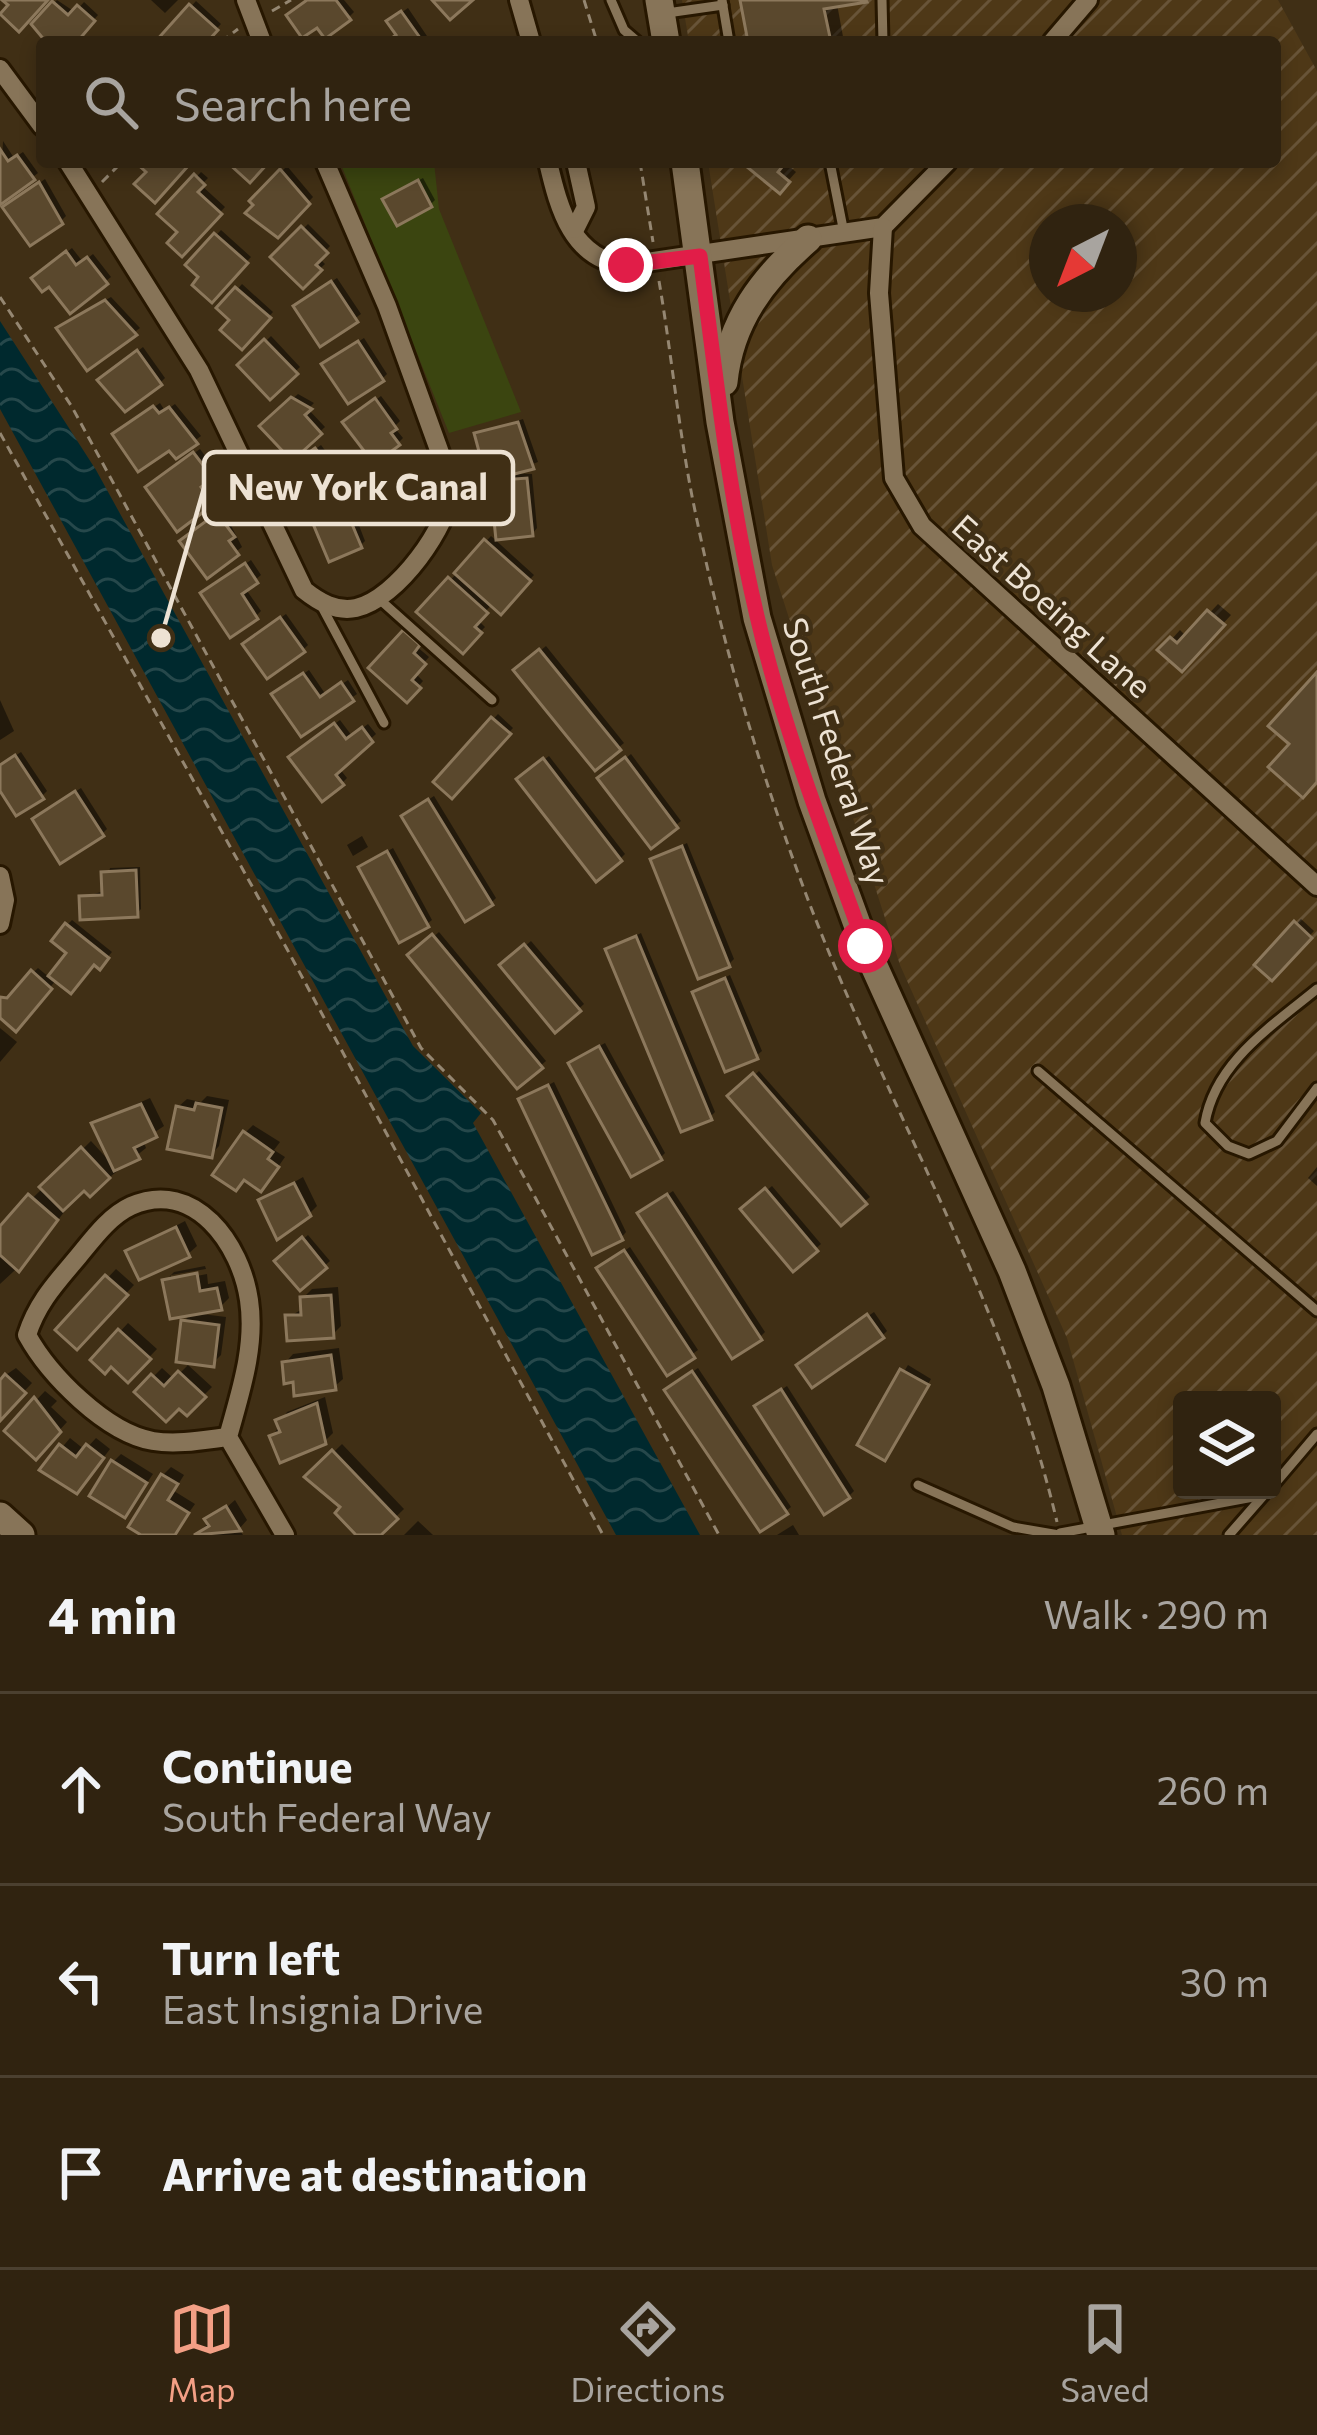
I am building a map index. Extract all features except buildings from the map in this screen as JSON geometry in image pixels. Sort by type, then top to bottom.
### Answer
[{"type":"main road","name":"South Federal Way","points":[[686,168],[720,422],[757,618],[812,802],[865,946],[1012,1271],[1056,1385],[1100,1530]]},
{"type":"main road","points":[[720,422],[726,361],[742,318],[770,272],[808,239]]},
{"type":"main road","points":[[0,1516],[21,1535]]},
{"type":"street","points":[[246,0],[260,36]]},
{"type":"street","points":[[519,0],[529,36]]},
{"type":"street","points":[[1057,36],[1088,0]]},
{"type":"street","points":[[0,69],[36,118]]},
{"type":"street","points":[[72,168],[199,370],[293,572],[320,602],[357,608],[378,598],[441,531],[450,511],[452,486],[387,306],[328,168]]},
{"type":"street","points":[[549,168],[559,212],[575,229],[584,252],[601,263],[700,256],[883,227],[941,168]]},
{"type":"street","points":[[575,229],[586,207],[577,168]]},
{"type":"street","name":"East Boeing Lane","points":[[883,227],[879,293],[894,478],[922,526],[1317,886]]},
{"type":"street","points":[[0,876],[5,900],[0,924]]},
{"type":"street","points":[[228,1438],[153,1441],[132,1434],[39,1357],[27,1335],[36,1307],[105,1226],[130,1206],[161,1200],[193,1206],[231,1242],[250,1304],[247,1368],[228,1438],[285,1535]]},
{"type":"lane","points":[[611,0],[631,36]]},
{"type":"lane","points":[[882,0],[883,36]]},
{"type":"lane","points":[[660,7],[722,3],[728,36]]},
{"type":"lane","points":[[831,168],[844,233]]},
{"type":"lane","points":[[378,598],[492,700]]},
{"type":"lane","points":[[320,602],[384,723]]},
{"type":"lane","points":[[1317,989],[1246,1047],[1209,1098],[1205,1123],[1228,1146],[1249,1154],[1277,1141],[1317,1088]]},
{"type":"lane","points":[[1038,1071],[1317,1311]]},
{"type":"lane","points":[[1281,1476],[1317,1434]]},
{"type":"lane","points":[[918,1485],[1013,1528],[1059,1534],[1100,1530],[1234,1499]]},
{"type":"lane","points":[[1229,1535],[1261,1499]]},
{"type":"path","points":[[267,12],[291,0]]},
{"type":"path","points":[[584,0],[595,36]]},
{"type":"path","points":[[229,36],[239,28]]},
{"type":"path","points":[[101,182],[116,168]]},
{"type":"path","points":[[641,168],[651,231]]},
{"type":"path","points":[[0,297],[72,407],[421,1048],[493,1120],[719,1535]]},
{"type":"path","points":[[0,433],[603,1535]]},
{"type":"shaded area","points":[[682,0],[1278,0],[1317,71],[1317,1535],[1122,1535],[1067,1338],[900,965],[772,565],[709,168],[1281,168],[1281,36],[688,36]]},
{"type":"green space","points":[[342,168],[435,168],[439,209],[521,412],[449,433]]},
{"type":"water","points":[[0,321],[96,470],[413,1046],[481,1113],[473,1123],[700,1535],[616,1535],[0,409]]},
{"type":"place","name":"New York Canal","points":[[161,638]]},
{"type":"route","points":[[626,265],[700,256],[720,422],[757,618],[812,802],[865,946]]}]
